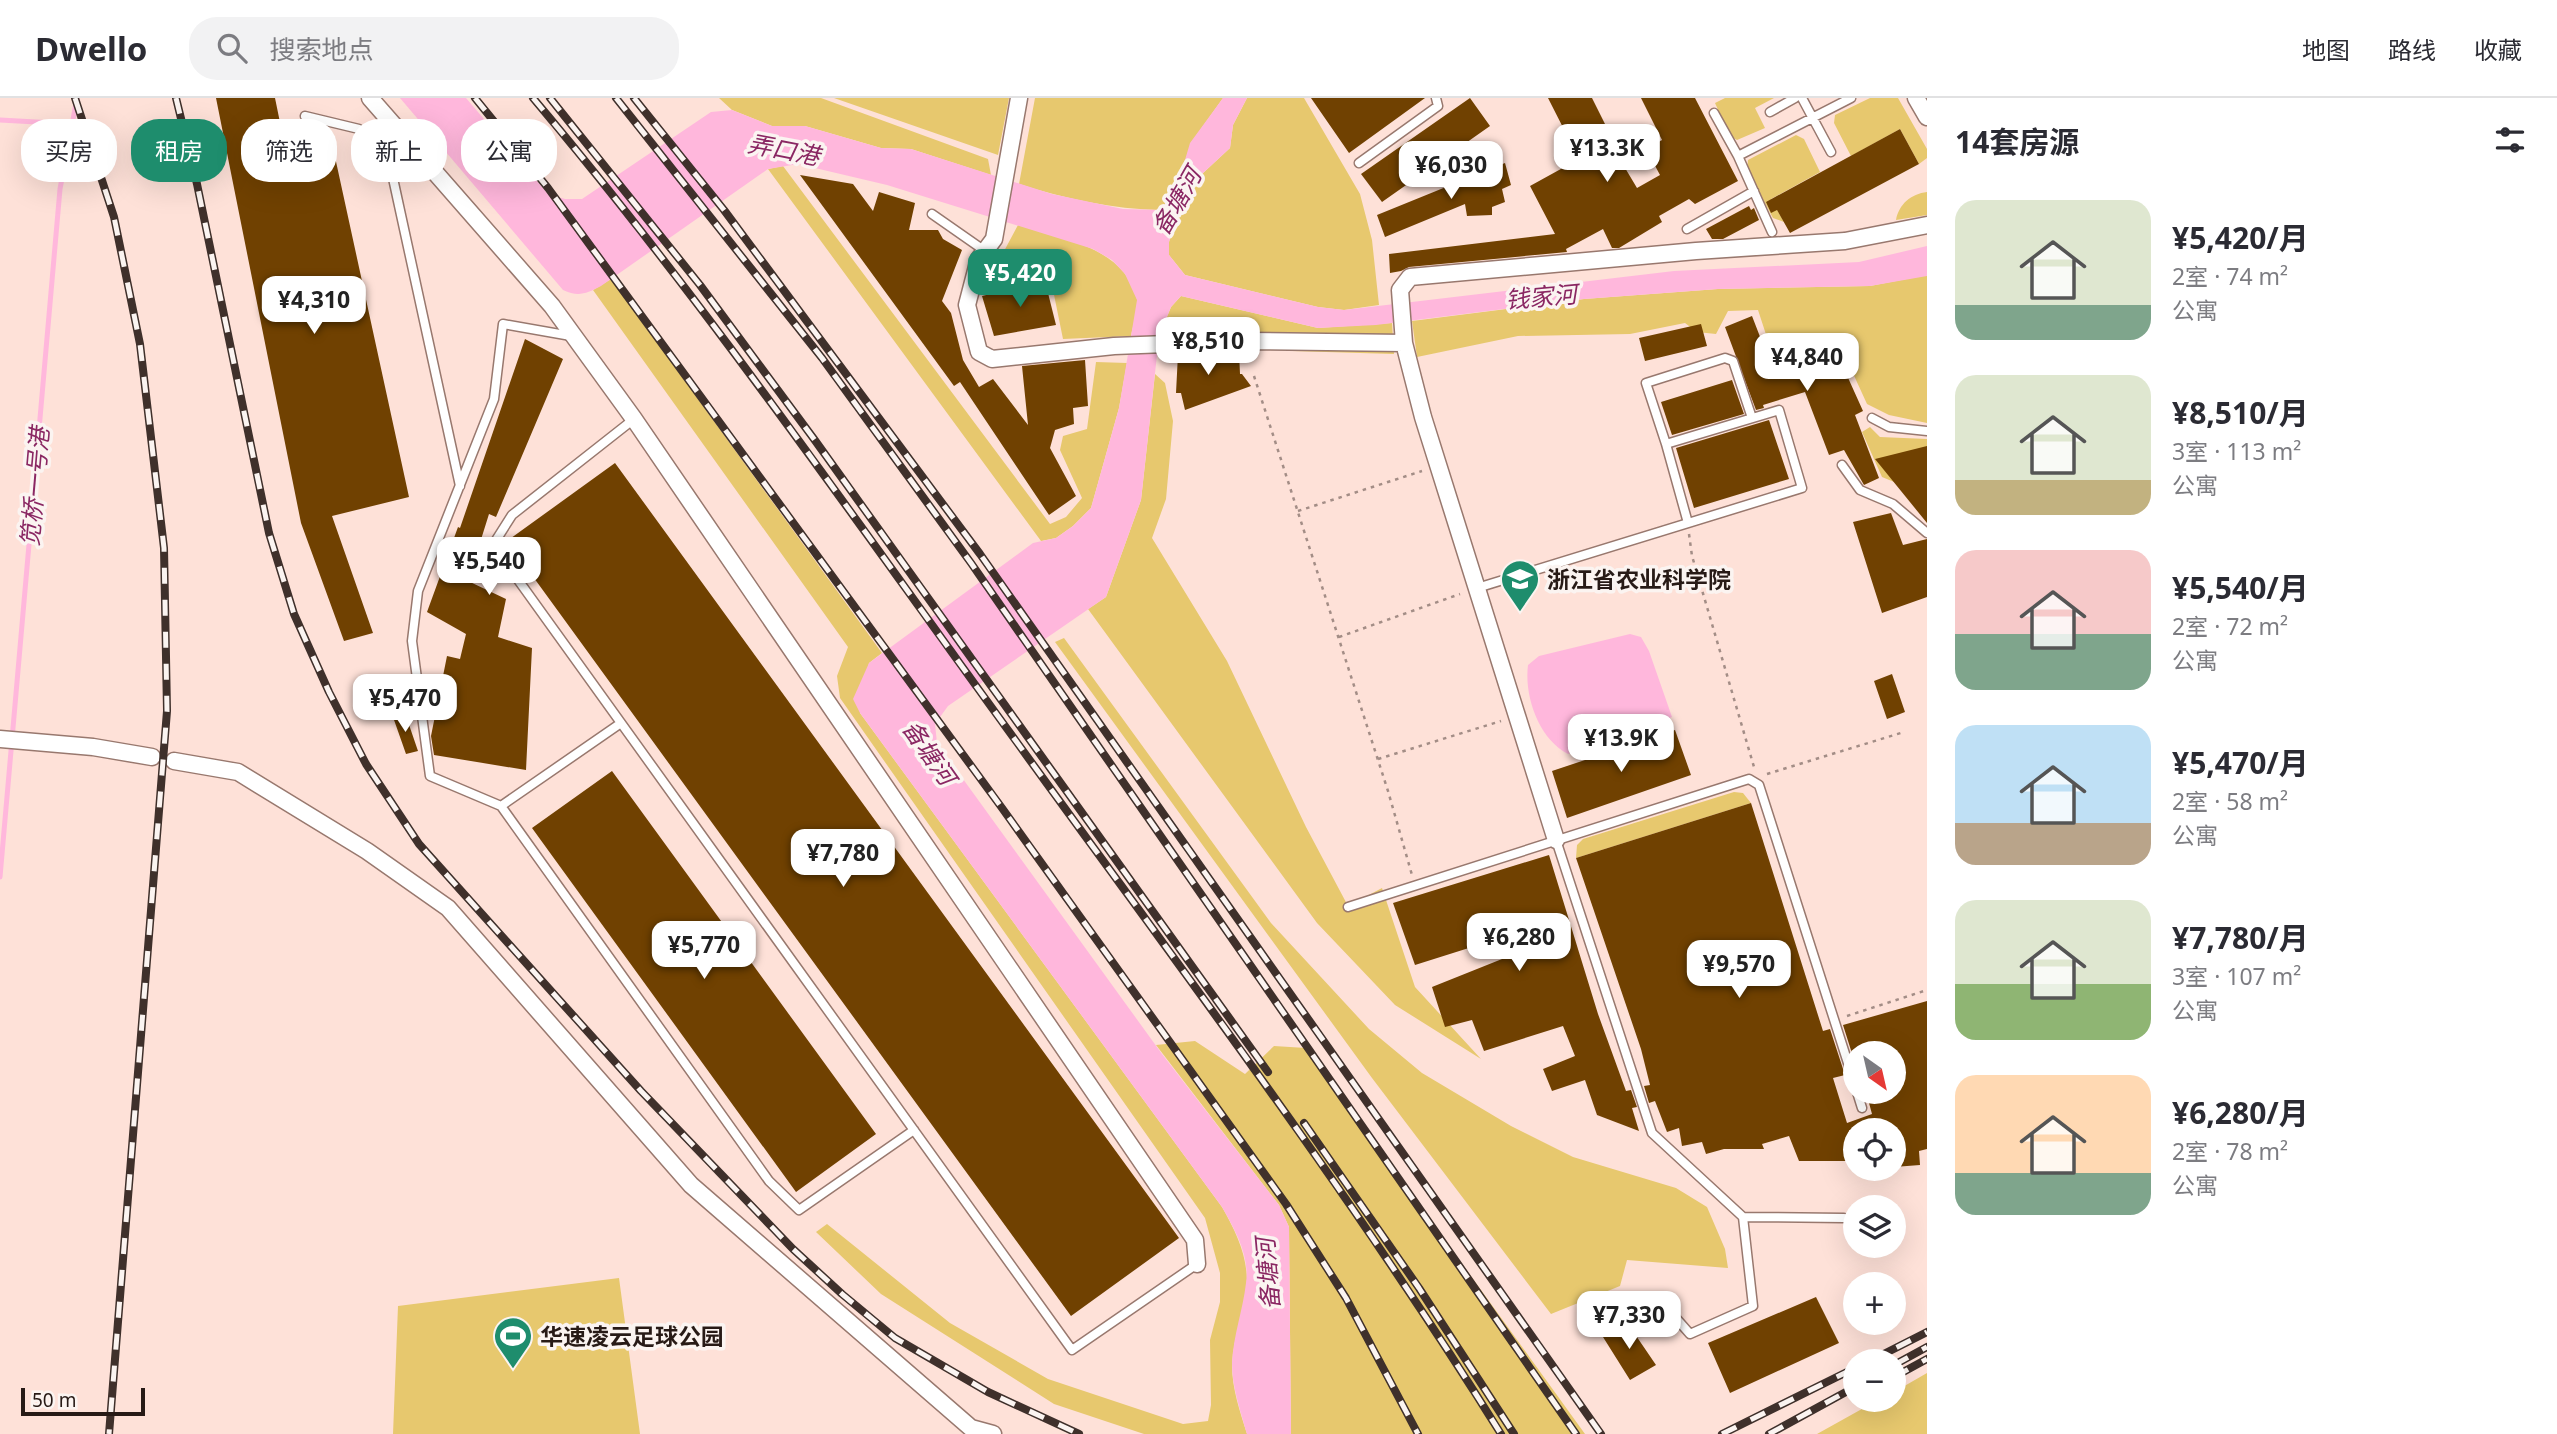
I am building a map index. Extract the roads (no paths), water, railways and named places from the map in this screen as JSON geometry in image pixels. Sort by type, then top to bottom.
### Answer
[{"type":"street","points":[[370,98],[552,306],[634,419],[1195,1240],[1196,1264]]},
{"type":"street","points":[[1019,98],[1007,169],[989,245],[979,259],[967,305],[979,352],[992,359],[1114,346],[1276,340],[1404,342]]},
{"type":"street","points":[[1916,98],[1927,117]]},
{"type":"street","points":[[1556,840],[1423,417],[1404,342],[1400,290],[1410,277],[1696,251],[1845,242],[1927,225]]},
{"type":"street","points":[[0,739],[93,747],[152,757]]},
{"type":"street","points":[[174,761],[238,772],[367,851],[448,908],[691,1185],[971,1428],[993,1434]]},
{"type":"lane","points":[[1359,163],[1438,106],[1436,98]]},
{"type":"lane","points":[[1770,112],[1795,98]]},
{"type":"lane","points":[[1802,98],[1831,152]]},
{"type":"lane","points":[[1738,156],[1851,98]]},
{"type":"lane","points":[[1714,113],[1738,156],[1772,232]]},
{"type":"lane","points":[[305,116],[359,129],[391,169],[460,486]]},
{"type":"lane","points":[[1687,229],[1754,191]]},
{"type":"lane","points":[[932,214],[989,245]]},
{"type":"lane","points":[[574,336],[503,324],[494,399],[418,591],[412,641],[430,776],[501,806],[769,1181],[799,1210],[914,1130]]},
{"type":"lane","points":[[1688,523],[1646,383],[1725,358],[1733,361],[1752,418]]},
{"type":"lane","points":[[1477,588],[1802,488],[1780,410],[1666,444]]},
{"type":"lane","points":[[1872,418],[1889,427],[1927,431]]},
{"type":"lane","points":[[634,419],[512,515],[493,545],[1072,1350],[1196,1264]]},
{"type":"lane","points":[[1842,465],[1860,490],[1893,504],[1927,533]]},
{"type":"lane","points":[[501,806],[621,723]]},
{"type":"lane","points":[[1348,907],[1749,779],[1759,785],[1843,1048]]},
{"type":"lane","points":[[1556,840],[1652,1133],[1743,1217],[1843,1218]]},
{"type":"lane","points":[[1862,1104],[1863,1108]]},
{"type":"lane","points":[[1675,1317],[1690,1334],[1753,1306],[1743,1217]]},
{"type":"water","points":[[400,98],[466,98],[484,119],[461,119],[461,170],[447,153],[447,119],[418,119]]},
{"type":"water","points":[[1223,98],[1247,98],[1233,125],[1230,148],[1202,174],[1180,205],[1169,242],[1169,255],[1185,275],[1318,307],[1344,310],[1674,271],[1859,262],[1927,246],[1927,276],[1870,286],[1718,289],[1584,299],[1376,325],[1318,328],[1181,296],[1171,307],[1159,337],[1141,500],[1106,597],[948,706],[935,724],[937,743],[1162,1054],[1279,1205],[1289,1227],[1291,1434],[1247,1434],[1246,1431],[1235,1389],[1232,1363],[1246,1283],[1246,1263],[1236,1234],[1222,1207],[860,713],[853,699],[869,663],[1033,543],[1056,538],[1091,508],[1119,408],[1137,300],[1125,274],[1112,260],[1093,249],[887,185],[798,164],[768,169],[601,286],[578,294],[563,290],[471,182],[538,182],[548,194],[565,199],[582,199],[711,112],[732,110],[772,126],[805,126],[881,148],[911,149],[1052,194],[1123,209],[1161,210],[1177,187],[1190,143]]},
{"type":"water","points":[[1630,634],[1641,637],[1649,651],[1672,717],[1568,754],[1549,738],[1536,716],[1528,690],[1528,665],[1539,656]]},
{"type":"waterway","name":"笕桥一号港","points":[[0,877],[60,189],[77,98]]},
{"type":"waterway","points":[[0,120],[21,121]]},
{"type":"railway","points":[[75,98],[114,217],[140,344],[164,548],[167,711],[109,1434]]},
{"type":"railway","points":[[176,98],[197,184],[269,533],[294,614],[329,692],[366,764],[419,844],[641,1091],[793,1249],[842,1294],[895,1338],[988,1392],[1079,1434]]},
{"type":"railway","points":[[475,98],[548,188],[1002,808],[1286,1204],[1346,1298],[1418,1434]]},
{"type":"railway","points":[[533,98],[720,334],[1203,997],[1386,1257],[1501,1434]]},
{"type":"railway","points":[[550,98],[700,285],[814,439],[1268,1072]]},
{"type":"railway","points":[[616,98],[822,358],[971,563],[1576,1434]]},
{"type":"railway","points":[[634,98],[724,210],[980,554],[1601,1434]]},
{"type":"railway","points":[[1304,1123],[1419,1288],[1514,1434]]},
{"type":"railway","points":[[1894,1349],[1927,1332]]},
{"type":"railway","points":[[1906,1358],[1927,1347]]},
{"type":"railway","points":[[1906,1370],[1927,1359]]},
{"type":"railway","points":[[1722,1434],[1843,1374]]},
{"type":"railway","points":[[1769,1434],[1843,1394]]},
{"type":"place","name":"浙江省农业科学院","points":[[1520,613]]},
{"type":"place","name":"华速凌云足球公园","points":[[513,1370]]},
{"type":"water label","name":"弄口港","points":[[784,149]]},
{"type":"water label","name":"备塘河","points":[[1176,201]]},
{"type":"water label","name":"钱家河","points":[[1541,296]]},
{"type":"water label","name":"备塘河","points":[[930,752]]},
{"type":"water label","name":"备塘河","points":[[1267,1274]]}]
